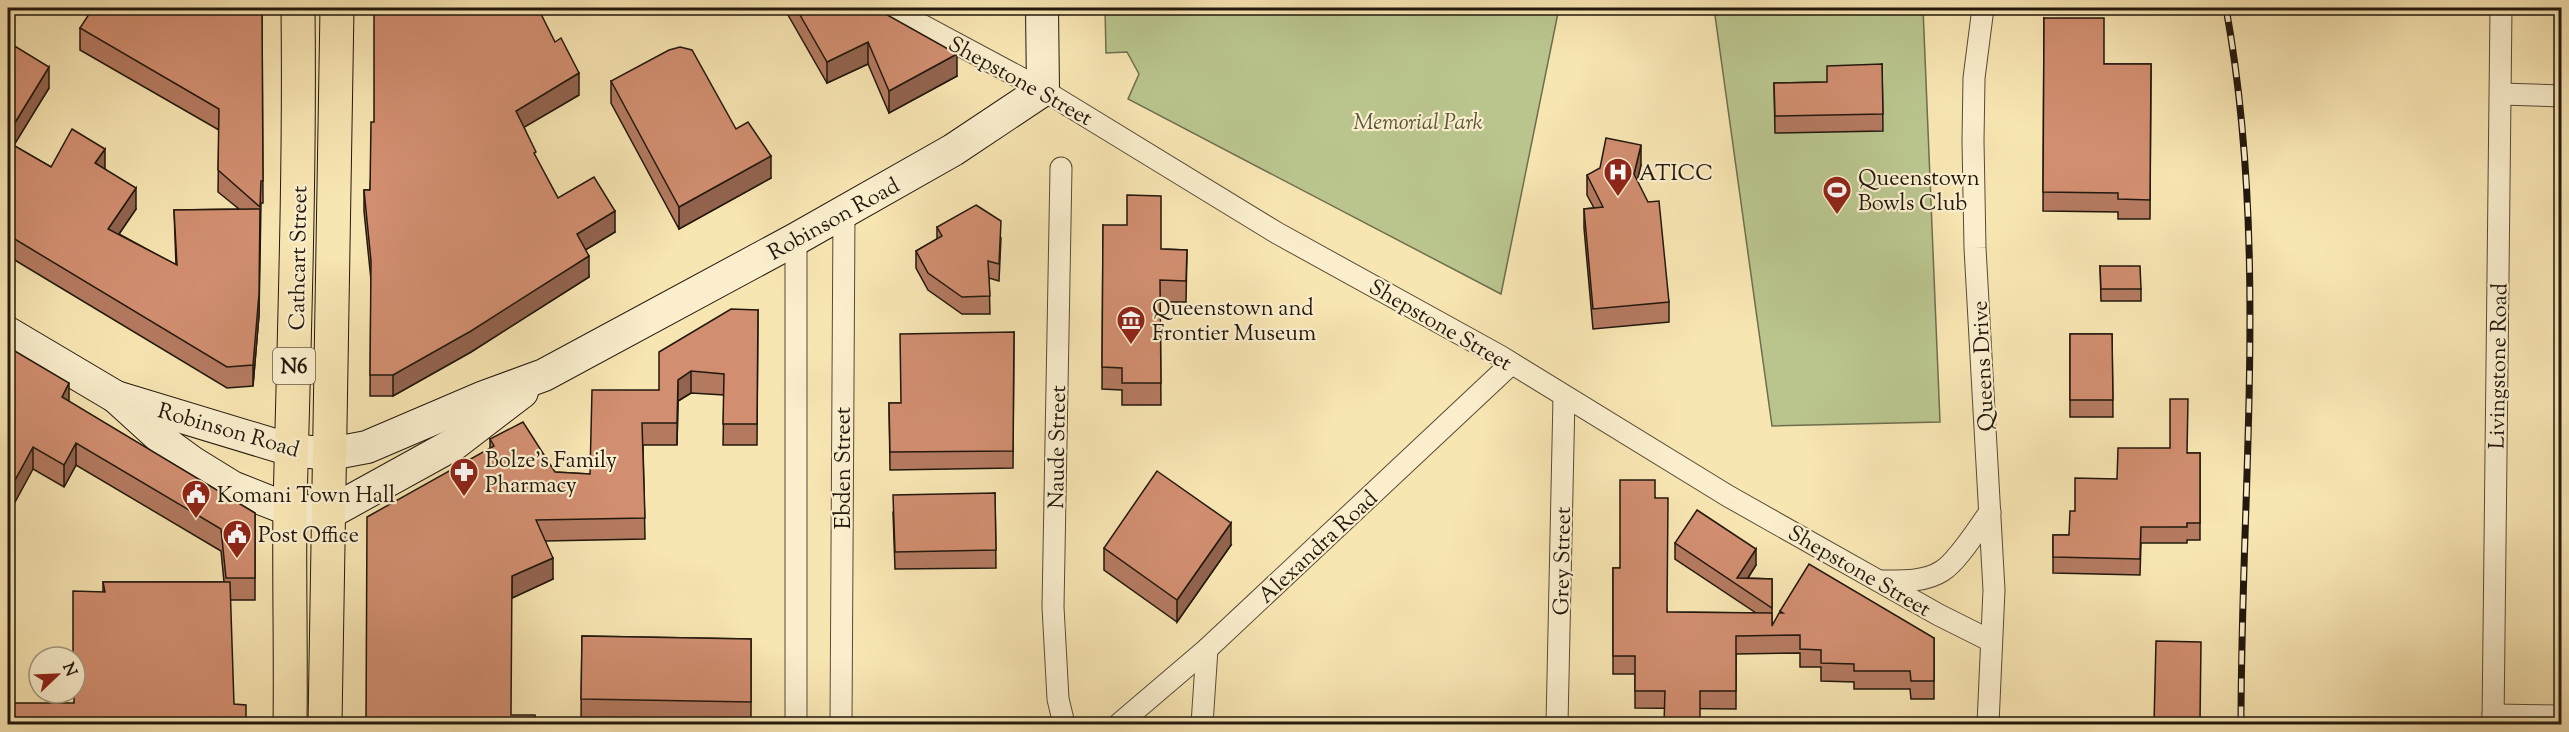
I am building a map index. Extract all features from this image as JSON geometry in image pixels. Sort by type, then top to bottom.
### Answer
[{"type":"highway","name":"Cathcart Street","points":[[290,724],[290,510],[298,159],[298,8]]},
{"type":"highway","name":"Cathcart Street","points":[[325,724],[338,8]]},
{"type":"street","name":"Shepstone Street","points":[[890,8],[1043,90],[1278,233],[1511,364],[1728,496],[1939,615],[1991,641]]},
{"type":"street","points":[[1042,8],[1043,90]]},
{"type":"street","name":"Queens Drive","points":[[1983,8],[1974,78],[1974,212],[1994,590],[1988,724]]},
{"type":"street","name":"Livingstone Road","points":[[2493,720],[2501,8]]},
{"type":"street","name":"Robinson Road","points":[[116,397],[291,450],[330,454],[379,442],[484,397],[544,375],[844,212],[952,150],[1043,90]]},
{"type":"street","points":[[2501,93],[2562,96]]},
{"type":"street","name":"Naude Street","points":[[1061,168],[1053,607],[1058,699],[1064,724]]},
{"type":"street","name":"Ebden Street","points":[[841,724],[844,212]]},
{"type":"street","name":"Ebden Street","points":[[796,239],[796,724]]},
{"type":"street","name":"Robinson Road","points":[[8,333],[116,397],[171,447],[193,463],[232,487],[290,510],[329,513],[454,444],[544,375]]},
{"type":"street","name":"Alexandra Road","points":[[1130,721],[1511,364]]},
{"type":"street","name":"Grey Street","points":[[1557,724],[1564,397]]},
{"type":"street","points":[[1881,581],[1911,580],[1928,577],[1942,571],[1954,560],[1990,512]]},
{"type":"street","points":[[1202,724],[1207,649]]},
{"type":"street","points":[[2493,720],[2562,716]]},
{"type":"green space","name":"Memorial Park","points":[[1105,8],[1559,8],[1501,294],[1128,99],[1139,74],[1127,52],[1106,53]]},
{"type":"green space","name":"Queenstown Bowls Club","points":[[1714,8],[1923,8],[1940,422],[1772,426]]},
{"type":"building","points":[[93,8],[262,8],[263,181],[261,181],[260,207],[218,170],[219,109],[80,28]]},
{"type":"building","points":[[374,8],[538,8],[555,42],[561,38],[579,73],[516,111],[536,152],[534,153],[558,198],[594,177],[615,211],[577,234],[589,256],[471,331],[393,375],[370,375],[371,261],[364,190],[370,190],[371,122],[374,122]]},
{"type":"building","points":[[796,8],[875,8],[957,54],[889,91],[868,42],[827,62]]},
{"type":"building","points":[[2044,18],[2104,18],[2104,64],[2151,64],[2150,200],[2118,199],[2118,193],[2043,192]]},
{"type":"building","points":[[8,42],[49,67],[8,134]]},
{"type":"building","points":[[680,47],[692,50],[736,129],[748,122],[771,156],[679,207],[611,81],[669,50]]},
{"type":"building","points":[[1882,64],[1883,114],[1775,116],[1774,83],[1827,82],[1827,66]]},
{"type":"building","points":[[72,129],[105,149],[95,163],[136,188],[108,229],[177,265],[174,210],[260,209],[259,294],[253,365],[227,367],[8,235],[8,142],[51,167]]},
{"type":"building","points":[[1606,138],[1641,145],[1634,174],[1648,202],[1659,201],[1669,302],[1593,309],[1584,209],[1603,207],[1587,175],[1600,168]]},
{"type":"building","name":"Queenstown and Frontier Museum","points":[[1127,195],[1161,196],[1161,249],[1187,250],[1186,281],[1160,280],[1161,383],[1122,383],[1122,368],[1102,367],[1103,225],[1127,225]]},
{"type":"building","points":[[976,205],[1001,221],[999,264],[988,261],[990,296],[962,297],[928,273],[916,251],[942,236],[937,227]]},
{"type":"building","points":[[2100,266],[2140,266],[2141,289],[2101,289]]},
{"type":"building","points":[[731,309],[758,310],[757,424],[723,424],[724,374],[691,371],[678,380],[677,423],[642,423],[645,518],[536,520],[553,558],[512,576],[511,715],[535,715],[536,724],[366,724],[367,517],[494,446],[490,439],[523,422],[555,472],[590,474],[592,390],[659,390],[659,352]]},
{"type":"building","points":[[1014,332],[1013,451],[890,452],[889,403],[901,403],[900,334]]},
{"type":"building","points":[[2070,334],[2112,334],[2113,400],[2070,400]]},
{"type":"building","points":[[8,347],[69,383],[62,397],[255,513],[255,578],[226,578],[221,529],[76,443],[64,465],[33,447],[8,493]]},
{"type":"building","points":[[2170,399],[2188,399],[2187,453],[2200,453],[2200,523],[2187,523],[2187,527],[2141,527],[2140,559],[2053,557],[2053,535],[2069,535],[2070,511],[2075,511],[2075,478],[2117,479],[2118,448],[2170,448]]},
{"type":"building","points":[[1157,471],[1231,523],[1177,600],[1104,548]]},
{"type":"building","points":[[1620,480],[1655,480],[1655,498],[1668,498],[1667,612],[1772,613],[1772,626],[1779,613],[1783,613],[1780,611],[1809,564],[1934,638],[1934,681],[1911,681],[1910,671],[1854,671],[1854,664],[1821,663],[1821,650],[1800,649],[1800,635],[1736,636],[1736,691],[1700,691],[1700,724],[1664,724],[1665,691],[1635,691],[1635,656],[1613,656],[1613,568],[1620,568]]},
{"type":"building","points":[[995,493],[996,550],[895,552],[893,495]]},
{"type":"building","points":[[1697,510],[1756,549],[1737,578],[1772,579],[1772,608],[1675,543]]},
{"type":"building","points":[[103,582],[230,582],[234,704],[246,705],[246,724],[8,724],[8,703],[87,705],[87,645],[73,645],[73,591],[105,592]]},
{"type":"building","points":[[582,636],[751,639],[751,702],[581,699]]},
{"type":"building","points":[[2156,641],[2201,642],[2200,722],[2212,722],[2212,724],[2154,724]]},
{"type":"railway","points":[[2226,8],[2239,97],[2250,276],[2241,724]]},
{"type":"place","name":"ATICC","points":[[1618,198]]},
{"type":"place","name":"Queenstown Bowls Club","points":[[1837,216]]},
{"type":"place","name":"Queenstown and Frontier Museum","points":[[1131,346]]},
{"type":"place","name":"Bolze's Family Pharmacy","points":[[464,498]]},
{"type":"place","name":"Komani Town Hall","points":[[196,520]]},
{"type":"place","name":"Post Office","points":[[237,560]]}]
